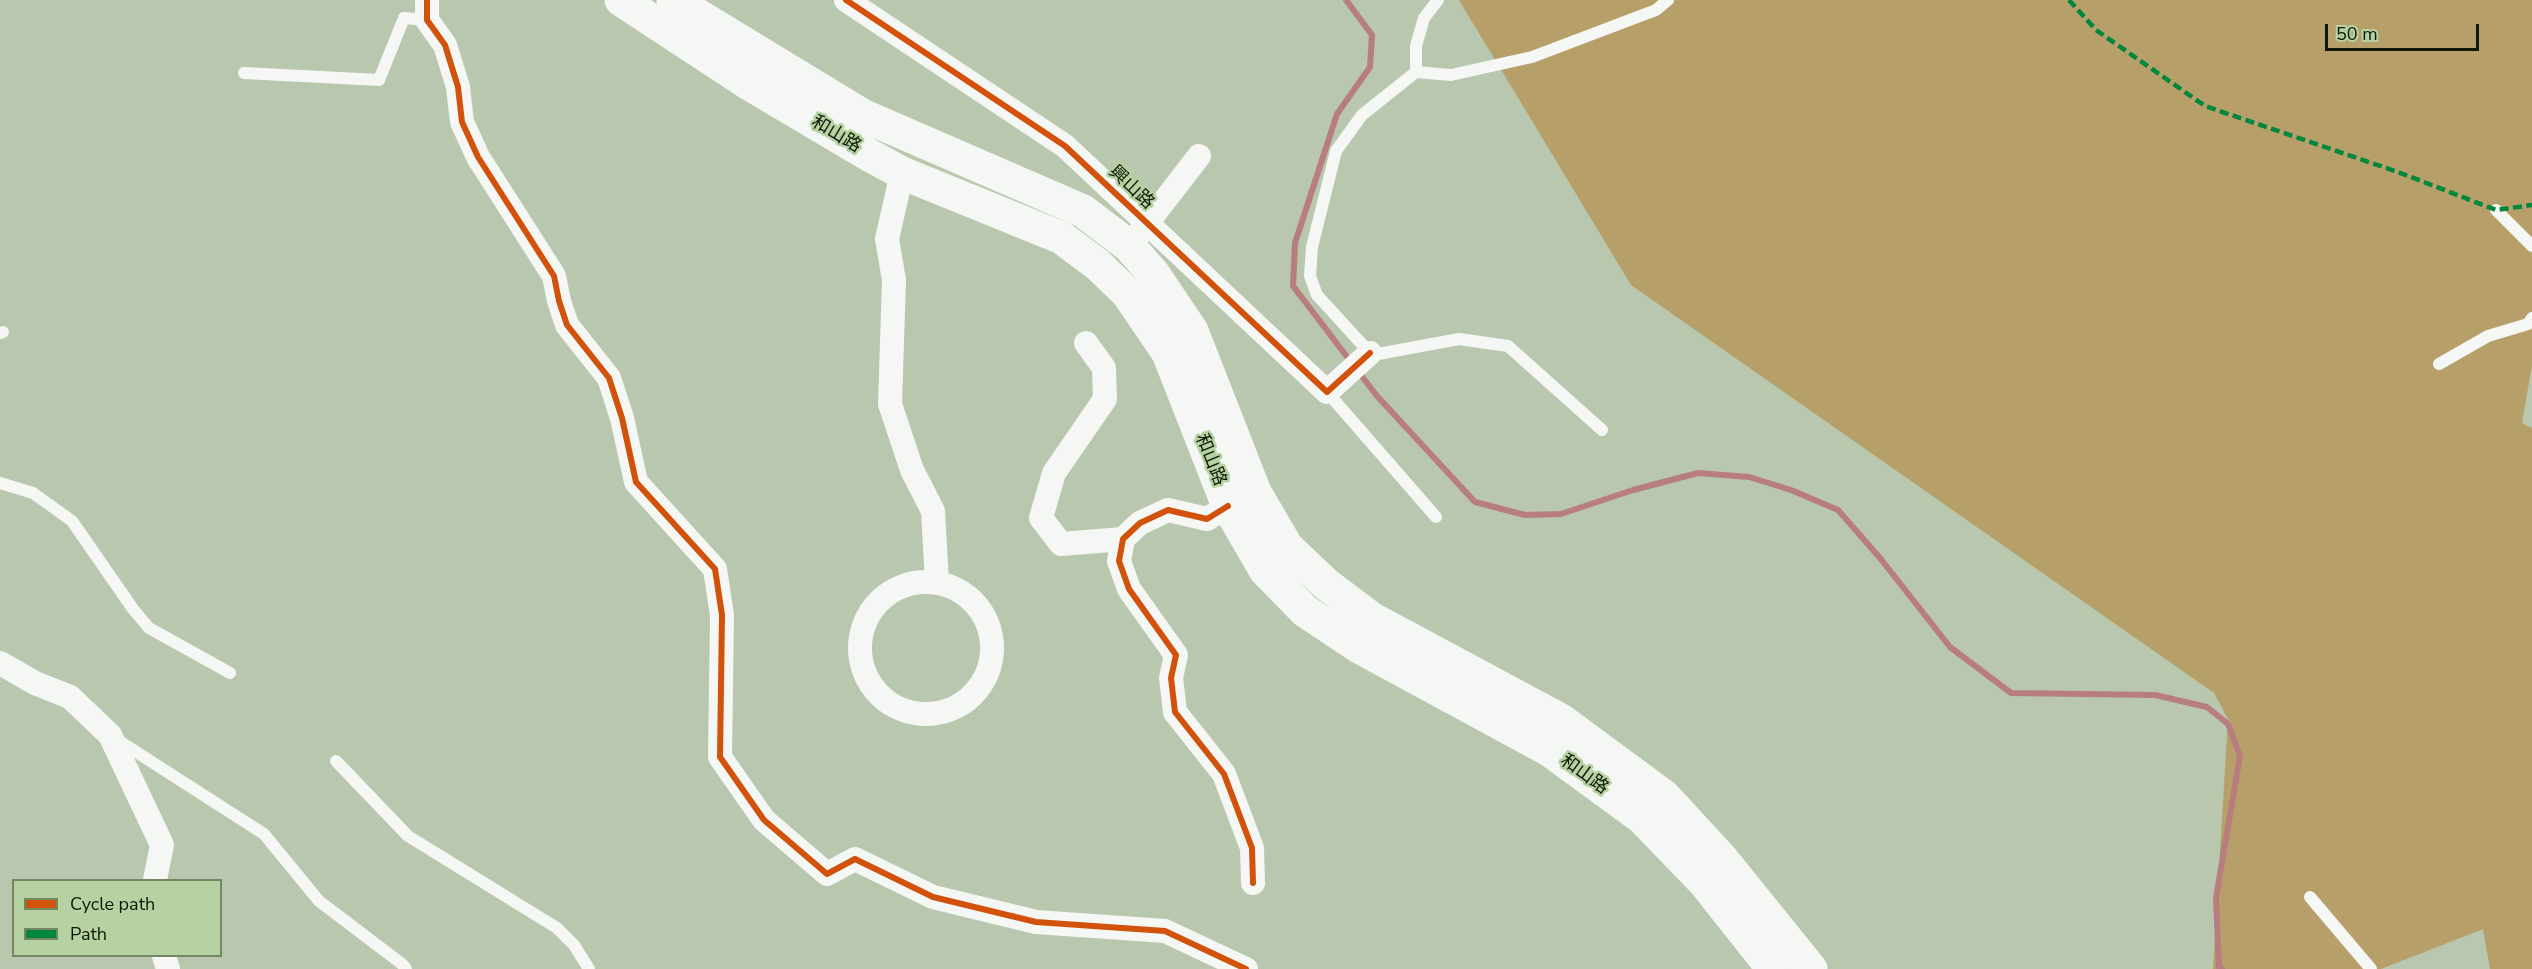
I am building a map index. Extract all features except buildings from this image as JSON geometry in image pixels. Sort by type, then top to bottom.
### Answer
[{"type":"main road","name":"和山路","points":[[621,0],[746,82],[902,173],[1062,238],[1098,265],[1128,294],[1167,353],[1228,506],[1266,570],[1305,611],[1359,647],[1549,750],[1642,818],[1704,882],[1773,969]]},
{"type":"main road","name":"和山路","points":[[673,0],[864,116],[1138,235],[1154,273],[1192,331],[1255,492],[1287,547],[1326,584],[1371,618],[1561,720],[1664,796],[1723,860],[1811,969]]},
{"type":"street","name":"興山路","points":[[846,0],[1065,146],[1138,235],[1327,392]]},
{"type":"street","points":[[427,10],[445,45],[458,87],[462,122],[478,157],[555,276],[559,301],[567,325],[609,378],[622,418],[636,482],[715,569],[722,615],[720,757],[764,820],[827,874],[855,859],[933,897],[1036,922],[1165,931],[1246,969]]},
{"type":"street","points":[[1138,235],[1199,156]]},
{"type":"street","points":[[902,173],[886,239],[894,280],[890,404],[912,470],[933,512],[937,582]]},
{"type":"street","points":[[1086,343],[1104,368],[1105,399],[1054,473],[1041,518],[1061,544],[1123,539]]},
{"type":"street","points":[[1327,392],[1370,353]]},
{"type":"street","points":[[1228,506],[1207,519],[1168,510],[1140,523],[1123,539],[1119,561],[1129,589],[1176,655],[1171,678],[1175,712],[1224,774],[1252,848],[1253,883]]},
{"type":"street","points":[[911,582],[937,582],[961,591],[980,609],[991,633],[992,659],[982,684],[964,702],[940,713],[914,713],[890,704],[871,686],[860,662],[860,636],[869,612],[887,593],[911,582]]},
{"type":"street","points":[[0,663],[35,683],[70,697],[110,735],[162,845],[155,879]]},
{"type":"lane","points":[[1416,72],[1416,46],[1424,18],[1438,0]]},
{"type":"lane","points":[[1602,430],[1508,346],[1459,339],[1378,354],[1370,353],[1317,295],[1310,276],[1312,247],[1336,151],[1362,115],[1416,72],[1451,75],[1532,57],[1656,10],[1668,0]]},
{"type":"lane","points":[[244,73],[379,80],[404,18],[427,10]]},
{"type":"lane","points":[[2496,210],[2532,246]]},
{"type":"lane","points":[[2439,364],[2488,336],[2528,324],[2532,318]]},
{"type":"lane","points":[[1327,392],[1436,517]]},
{"type":"lane","points":[[0,483],[33,494],[72,521],[133,609],[149,628],[230,673]]},
{"type":"lane","points":[[110,735],[264,834],[319,901],[406,969]]},
{"type":"lane","points":[[336,761],[408,836],[557,928],[574,945],[589,969]]},
{"type":"lane","points":[[2310,897],[2371,969]]},
{"type":"shaded area","points":[[1459,0],[2532,0],[2532,365],[2522,423],[2532,428],[2532,969],[2490,969],[2483,929],[2381,969],[2213,969],[2228,719],[2214,693],[1631,285]]},
{"type":"waterway","points":[[1346,0],[1372,35],[1370,67],[1337,114],[1295,243],[1293,286],[1351,362]]},
{"type":"waterway","points":[[1357,370],[1377,396],[1475,502],[1525,515],[1561,514],[1633,490],[1698,473],[1749,477],[1791,490],[1838,510],[1880,558],[1950,647],[2011,693],[2155,695],[2207,707],[2228,724],[2240,756],[2216,898],[2219,967],[2222,969]]},
{"type":"marked path","points":[[2069,0],[2096,30],[2205,106],[2398,172],[2496,210],[2532,205]]},
{"type":"cycle path","points":[[427,0],[427,20],[445,45],[458,87],[462,122],[478,157],[554,276],[567,325],[609,378],[622,418],[636,482],[715,569],[722,615],[720,757],[764,820],[827,874],[855,859],[933,897],[1036,922],[1165,931],[1246,969]]},
{"type":"cycle path","points":[[846,0],[1065,146],[1327,392],[1370,353]]},
{"type":"cycle path","points":[[1228,506],[1207,519],[1168,510],[1140,523],[1123,539],[1119,561],[1129,589],[1176,655],[1171,678],[1175,712],[1224,774],[1252,848],[1253,883]]}]
